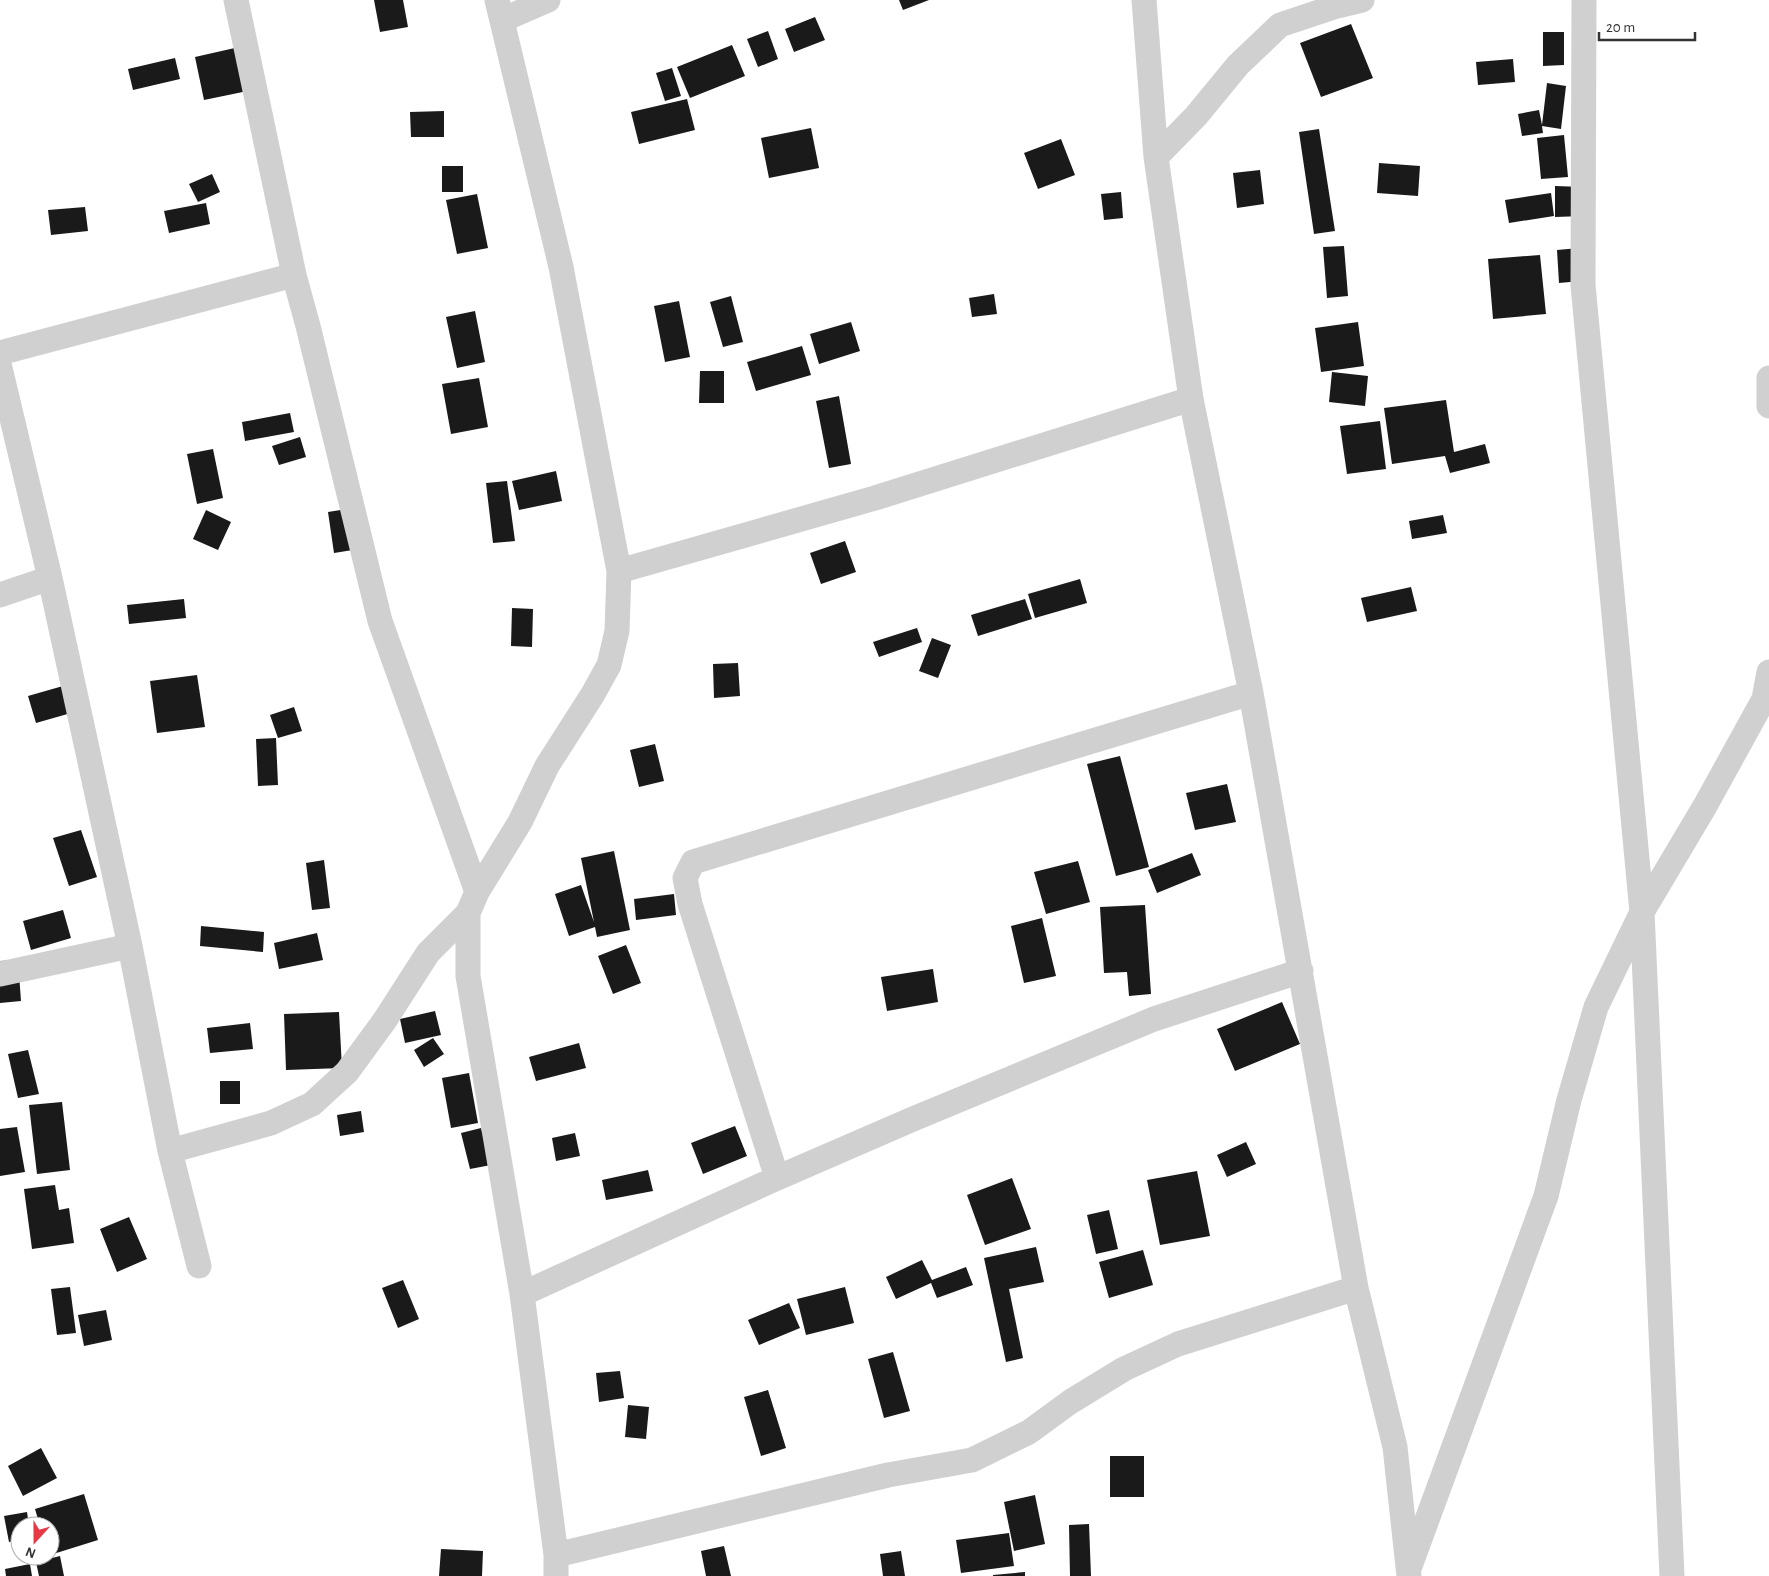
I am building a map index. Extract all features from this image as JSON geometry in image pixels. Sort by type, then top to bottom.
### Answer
[{"type":"street","points":[[236,0],[294,275],[380,621],[472,903],[468,976],[522,1294],[556,1566],[888,1475],[972,1460],[1029,1432],[1070,1402],[1124,1368],[1178,1344],[1356,1288]]},
{"type":"street","points":[[170,1151],[271,1123],[312,1104],[347,1072],[385,1020],[428,953],[472,903],[520,822],[547,766],[609,666],[618,630],[619,571],[561,267],[499,10],[548,0]]},
{"type":"street","points":[[1144,0],[1156,157],[1191,399],[1251,693],[1302,971],[1356,1288],[1395,1447],[1406,1575]]},
{"type":"street","points":[[1156,157],[1196,116],[1238,65],[1280,25],[1337,6],[1362,0]]},
{"type":"street","points":[[1584,0],[1583,285],[1642,912],[1672,1576]]},
{"type":"street","points":[[0,353],[294,275]]},
{"type":"street","points":[[0,368],[50,578],[130,946],[170,1151],[199,1266]]},
{"type":"street","points":[[1769,378],[1769,406]]},
{"type":"street","points":[[619,571],[875,498],[1191,399]]},
{"type":"street","points":[[0,595],[50,578]]},
{"type":"street","points":[[1406,1575],[1546,1196],[1569,1100],[1596,1006],[1642,912],[1766,699],[1769,672]]},
{"type":"street","points":[[777,1178],[690,904],[684,878],[693,862],[1251,693]]},
{"type":"street","points":[[0,974],[130,946]]},
{"type":"street","points":[[522,1294],[777,1178],[913,1119],[1154,1019],[1302,971]]},
{"type":"building","points":[[374,0],[403,0],[408,27],[380,32]]},
{"type":"building","points":[[899,0],[929,0],[903,10]]},
{"type":"building","points":[[815,17],[825,40],[794,52],[785,29]]},
{"type":"building","points":[[1351,24],[1373,78],[1321,97],[1300,43]]},
{"type":"building","points":[[768,31],[778,59],[758,67],[747,39]]},
{"type":"building","points":[[1543,32],[1564,32],[1564,65],[1543,66]]},
{"type":"building","points":[[248,45],[257,89],[204,100],[195,57]]},
{"type":"building","points":[[732,45],[745,76],[690,98],[677,67]]},
{"type":"building","points":[[175,58],[180,79],[133,90],[128,69]]},
{"type":"building","points":[[1513,59],[1515,82],[1478,85],[1476,62]]},
{"type":"building","points":[[672,68],[681,96],[665,101],[656,73]]},
{"type":"building","points":[[1547,83],[1566,86],[1561,129],[1542,126],[1543,133],[1522,136],[1518,114],[1539,110],[1542,125]]},
{"type":"building","points":[[687,99],[695,130],[639,144],[631,112]]},
{"type":"building","points":[[444,111],[444,137],[411,137],[410,112]]},
{"type":"building","points":[[811,128],[819,168],[769,178],[761,138]]},
{"type":"building","points":[[1319,129],[1335,231],[1314,234],[1299,132]]},
{"type":"building","points":[[1564,135],[1568,177],[1541,179],[1537,138]]},
{"type":"building","points":[[1061,139],[1075,175],[1038,189],[1024,153]]},
{"type":"building","points":[[1379,163],[1420,166],[1418,196],[1377,193]]},
{"type":"building","points":[[442,166],[463,166],[463,192],[442,192]]},
{"type":"building","points":[[1260,170],[1264,204],[1237,208],[1233,173]]},
{"type":"building","points":[[212,174],[220,192],[198,202],[189,184]]},
{"type":"building","points":[[1555,186],[1584,187],[1584,216],[1555,217]]},
{"type":"building","points":[[1121,192],[1123,218],[1104,220],[1101,194]]},
{"type":"building","points":[[1551,193],[1554,216],[1509,223],[1505,200]]},
{"type":"building","points":[[477,194],[488,248],[457,254],[446,200]]},
{"type":"building","points":[[206,203],[210,224],[169,233],[164,211]]},
{"type":"building","points":[[85,207],[88,231],[51,235],[48,210]]},
{"type":"building","points":[[1344,246],[1348,296],[1327,298],[1323,247]]},
{"type":"building","points":[[1579,248],[1581,281],[1559,283],[1557,250]]},
{"type":"building","points":[[1540,255],[1546,314],[1493,319],[1488,259]]},
{"type":"building","points":[[994,294],[997,314],[972,317],[969,298]]},
{"type":"building","points":[[731,296],[743,342],[723,347],[710,302]]},
{"type":"building","points":[[679,301],[690,357],[665,362],[654,306]]},
{"type":"building","points":[[475,311],[485,362],[457,368],[446,317]]},
{"type":"building","points":[[851,322],[860,351],[819,364],[810,334]]},
{"type":"building","points":[[1358,322],[1364,366],[1321,372],[1315,328]]},
{"type":"building","points":[[802,346],[811,375],[756,391],[747,362]]},
{"type":"building","points":[[700,371],[724,371],[724,403],[699,403]]},
{"type":"building","points":[[1332,372],[1368,376],[1365,406],[1329,402]]},
{"type":"building","points":[[479,378],[488,427],[451,434],[442,384]]},
{"type":"building","points":[[839,396],[851,464],[829,468],[816,401]]},
{"type":"building","points":[[1446,400],[1454,452],[1485,444],[1490,463],[1450,473],[1445,456],[1392,464],[1384,408]]},
{"type":"building","points":[[290,413],[294,432],[245,441],[242,422]]},
{"type":"building","points":[[1380,421],[1386,469],[1347,474],[1340,426]]},
{"type":"building","points":[[300,437],[306,457],[279,465],[272,446]]},
{"type":"building","points":[[213,449],[223,498],[197,504],[187,454]]},
{"type":"building","points":[[556,471],[562,501],[519,510],[512,481]]},
{"type":"building","points":[[507,481],[515,541],[493,543],[486,483]]},
{"type":"building","points":[[353,508],[359,549],[334,553],[328,512]]},
{"type":"building","points":[[206,510],[231,522],[218,550],[193,539]]},
{"type":"building","points":[[1443,515],[1447,533],[1412,539],[1409,521]]},
{"type":"building","points":[[845,541],[856,572],[821,584],[810,553]]},
{"type":"building","points":[[1080,579],[1087,603],[1035,618],[1028,594]]},
{"type":"building","points":[[1411,587],[1417,611],[1367,622],[1361,598]]},
{"type":"building","points":[[184,599],[186,618],[129,624],[127,605]]},
{"type":"building","points":[[1025,599],[1032,619],[978,636],[971,615]]},
{"type":"building","points":[[512,608],[533,609],[532,647],[511,646]]},
{"type":"building","points":[[917,628],[922,642],[879,657],[873,642]]},
{"type":"building","points":[[932,638],[951,645],[938,678],[919,671]]},
{"type":"building","points":[[738,663],[740,696],[714,698],[713,664]]},
{"type":"building","points":[[197,675],[205,727],[157,733],[150,681]]},
{"type":"building","points":[[63,686],[71,713],[36,723],[28,696]]},
{"type":"building","points":[[294,707],[302,731],[278,738],[270,715]]},
{"type":"building","points":[[276,738],[278,785],[258,786],[256,739]]},
{"type":"building","points":[[655,744],[664,781],[639,787],[630,750]]},
{"type":"building","points":[[1120,756],[1149,867],[1116,876],[1087,764]]},
{"type":"building","points":[[1227,784],[1236,822],[1195,830],[1186,793]]},
{"type":"building","points":[[81,830],[97,877],[69,886],[53,838]]},
{"type":"building","points":[[614,851],[630,930],[597,937],[595,927],[569,936],[555,894],[581,885],[594,922],[581,858]]},
{"type":"building","points":[[1192,853],[1201,875],[1157,893],[1148,870]]},
{"type":"building","points":[[324,860],[330,908],[312,910],[306,863]]},
{"type":"building","points":[[1078,861],[1090,902],[1046,914],[1034,872]]},
{"type":"building","points":[[674,894],[676,915],[636,920],[634,899]]},
{"type":"building","points":[[1145,905],[1151,994],[1129,996],[1127,972],[1104,973],[1100,907]]},
{"type":"building","points":[[63,910],[71,938],[31,950],[23,921]]},
{"type":"building","points":[[1042,918],[1056,976],[1024,983],[1011,926]]},
{"type":"building","points":[[201,926],[264,932],[263,952],[200,946]]},
{"type":"building","points":[[317,933],[323,960],[279,969],[274,943]]},
{"type":"building","points":[[626,945],[641,983],[613,994],[598,956]]},
{"type":"building","points":[[18,960],[21,1001],[0,1003],[0,961]]},
{"type":"building","points":[[933,969],[938,1002],[887,1011],[881,977]]},
{"type":"building","points":[[1282,1002],[1300,1044],[1235,1071],[1217,1029]]},
{"type":"building","points":[[435,1011],[441,1035],[405,1043],[400,1019]]},
{"type":"building","points":[[339,1012],[342,1068],[286,1070],[284,1014]]},
{"type":"building","points":[[250,1023],[253,1049],[210,1053],[207,1028]]},
{"type":"building","points":[[433,1038],[444,1054],[424,1067],[414,1050]]},
{"type":"building","points":[[579,1043],[586,1068],[536,1081],[529,1057]]},
{"type":"building","points":[[28,1050],[39,1094],[18,1098],[8,1054]]},
{"type":"building","points":[[469,1073],[478,1123],[451,1128],[442,1078]]},
{"type":"building","points":[[220,1081],[240,1081],[240,1104],[220,1104]]},
{"type":"building","points":[[62,1102],[70,1170],[37,1174],[29,1105]]},
{"type":"building","points":[[361,1111],[364,1132],[340,1136],[337,1115]]},
{"type":"building","points":[[735,1126],[747,1156],[703,1174],[691,1143]]},
{"type":"building","points":[[17,1127],[25,1172],[0,1176],[0,1129]]},
{"type":"building","points":[[481,1128],[491,1165],[470,1169],[461,1133]]},
{"type":"building","points":[[575,1133],[580,1156],[556,1161],[552,1138]]},
{"type":"building","points":[[1246,1142],[1256,1164],[1227,1177],[1217,1155]]},
{"type":"building","points":[[648,1170],[653,1191],[606,1200],[602,1180]]},
{"type":"building","points":[[1197,1171],[1210,1236],[1160,1245],[1147,1180]]},
{"type":"building","points":[[1012,1178],[1031,1229],[985,1245],[967,1195]]},
{"type":"building","points":[[55,1185],[59,1210],[69,1208],[74,1243],[32,1249],[24,1189]]},
{"type":"building","points":[[1109,1210],[1118,1249],[1096,1254],[1087,1215]]},
{"type":"building","points":[[129,1217],[147,1259],[117,1272],[100,1229]]},
{"type":"building","points":[[1036,1247],[1044,1282],[1009,1289],[1023,1358],[1006,1362],[984,1258]]},
{"type":"building","points":[[1143,1250],[1153,1285],[1109,1298],[1099,1262]]},
{"type":"building","points":[[922,1260],[932,1280],[966,1267],[973,1285],[937,1298],[931,1283],[896,1299],[886,1277]]},
{"type":"building","points":[[403,1280],[419,1319],[398,1328],[382,1288]]},
{"type":"building","points":[[70,1287],[76,1333],[57,1335],[51,1289]]},
{"type":"building","points":[[845,1287],[854,1323],[806,1335],[797,1299]]},
{"type":"building","points":[[789,1303],[800,1328],[759,1345],[748,1320]]},
{"type":"building","points":[[106,1310],[112,1340],[84,1346],[78,1315]]},
{"type":"building","points":[[893,1352],[910,1411],[884,1418],[868,1359]]},
{"type":"building","points":[[620,1371],[624,1398],[599,1402],[596,1373]]},
{"type":"building","points":[[768,1390],[786,1448],[761,1456],[744,1397]]},
{"type":"building","points":[[628,1405],[649,1407],[646,1439],[625,1437]]},
{"type":"building","points":[[41,1448],[57,1478],[23,1496],[8,1466]]},
{"type":"building","points":[[1110,1456],[1144,1456],[1144,1497],[1110,1497]]},
{"type":"building","points":[[84,1494],[98,1540],[60,1552],[60,1516],[37,1516],[35,1509]]},
{"type":"building","points":[[1035,1495],[1045,1544],[1014,1551],[1004,1502]]},
{"type":"building","points":[[27,1512],[28,1516],[10,1516],[10,1542],[9,1542],[4,1516]]},
{"type":"building","points":[[1089,1524],[1091,1576],[1070,1576],[1069,1525]]},
{"type":"building","points":[[1009,1533],[1014,1566],[961,1573],[956,1540]]},
{"type":"building","points":[[724,1546],[731,1576],[706,1576],[701,1551]]},
{"type":"building","points":[[441,1549],[483,1551],[482,1576],[439,1576]]},
{"type":"building","points":[[901,1551],[905,1576],[883,1576],[880,1554]]},
{"type":"building","points":[[60,1556],[64,1576],[39,1576],[37,1566],[60,1566]]},
{"type":"building","points":[[30,1566],[32,1576],[6,1576],[5,1569]]},
{"type":"building","points":[[1025,1572],[1025,1576],[993,1576],[993,1575]]}]
